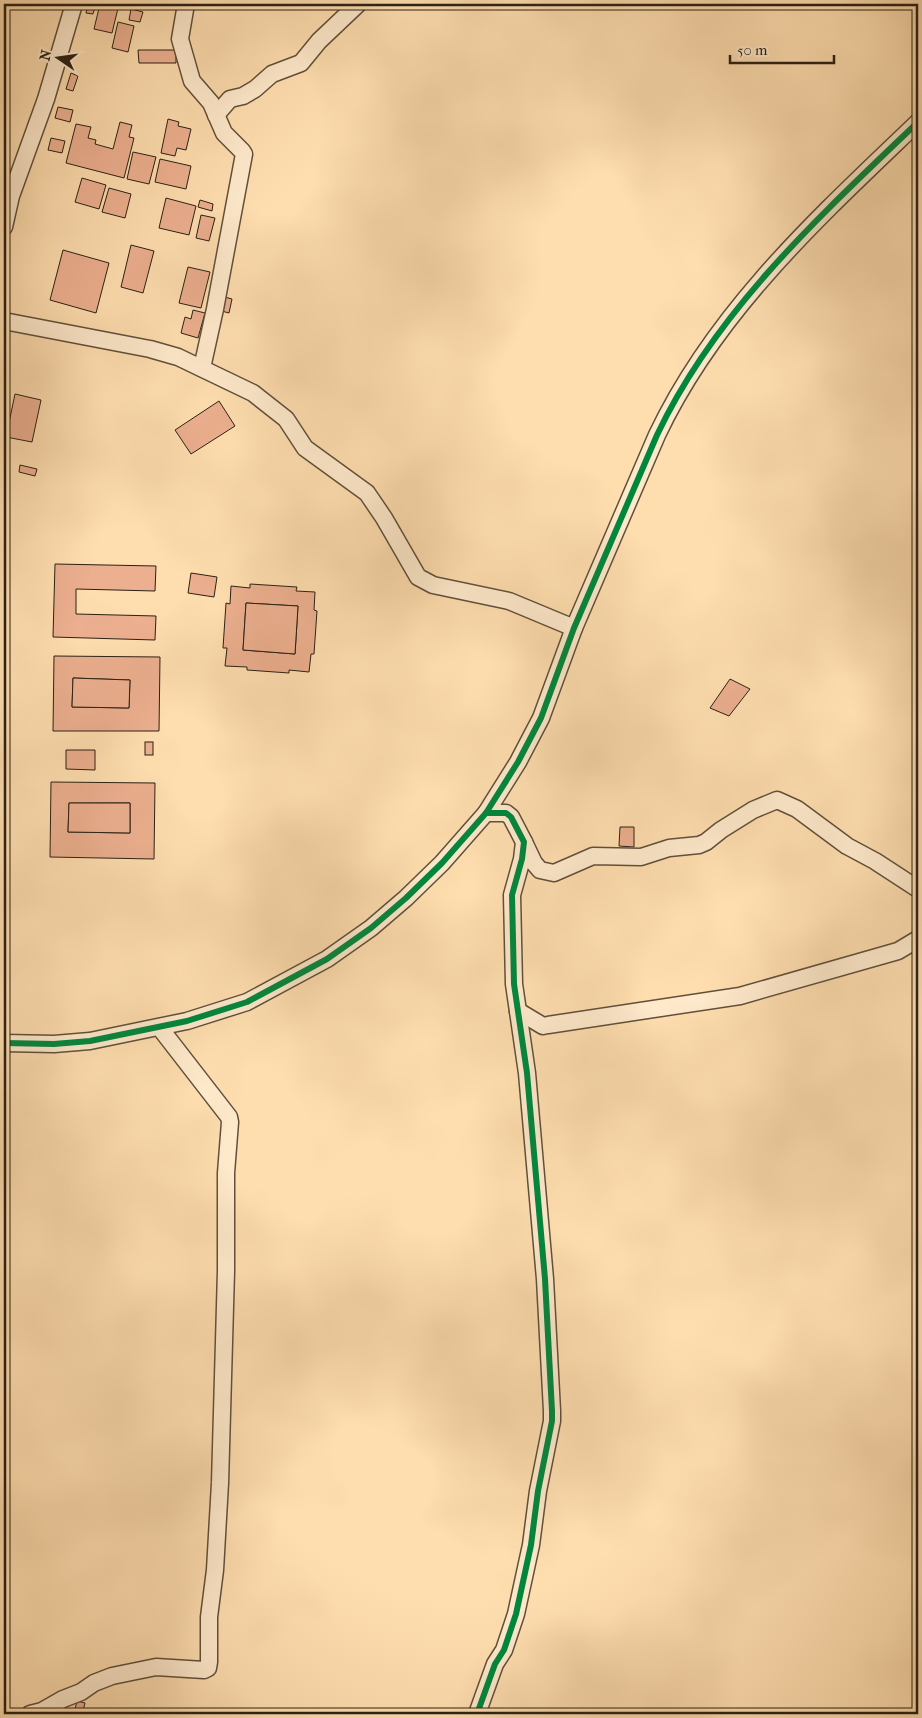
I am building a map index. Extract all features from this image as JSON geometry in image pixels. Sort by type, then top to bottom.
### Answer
[{"type":"street","points":[[4,227],[11,196],[46,99],[74,4]]},
{"type":"street","points":[[186,4],[180,39],[183,55],[192,81],[211,103],[224,133],[242,151],[243,158],[202,368]]},
{"type":"street","points":[[216,115],[230,99],[242,96],[255,89],[272,74],[301,63],[319,41],[358,4]]},
{"type":"street","points":[[4,1044],[90,1042],[160,1028],[247,1002],[327,959],[371,928],[406,898],[442,863],[486,813],[518,762],[541,718],[574,628],[665,418],[706,349],[753,288],[826,210],[918,122]]},
{"type":"street","points":[[4,320],[150,349],[178,357],[254,393],[286,419],[305,448],[367,493],[384,518],[414,572],[424,581],[433,585],[509,601],[574,628]]},
{"type":"street","points":[[486,813],[506,813],[511,817],[534,863],[540,870],[554,873],[593,856],[641,856],[669,848],[699,845],[753,810],[770,802],[781,801],[797,809],[847,846],[875,861],[918,889]]},
{"type":"street","points":[[477,1714],[496,1664],[504,1650],[516,1614],[531,1545],[538,1491],[552,1421],[545,1280],[527,1073],[514,984],[511,909],[512,895],[522,859],[524,842]]},
{"type":"street","points":[[518,1011],[542,1026],[740,996],[898,950],[918,940]]},
{"type":"street","points":[[30,1714],[42,1711],[62,1698],[81,1692],[94,1683],[112,1676],[156,1667],[204,1670],[208,1668],[209,1617],[215,1570],[220,1483],[226,1271],[226,1173],[230,1122],[229,1117],[160,1028]]},
{"type":"building","points":[[88,4],[96,4],[93,14],[86,13]]},
{"type":"building","points":[[100,4],[119,4],[112,33],[94,29]]},
{"type":"building","points":[[131,9],[143,12],[140,22],[129,20]]},
{"type":"building","points":[[118,22],[134,26],[128,52],[112,48]]},
{"type":"building","points":[[138,50],[176,50],[176,63],[139,63]]},
{"type":"building","points":[[71,73],[78,76],[73,91],[66,89]]},
{"type":"building","points":[[58,107],[73,110],[70,122],[55,118]]},
{"type":"building","points":[[168,119],[179,122],[178,126],[191,129],[186,150],[177,148],[175,156],[161,153]]},
{"type":"building","points":[[120,122],[132,125],[129,137],[134,138],[124,178],[66,163],[76,124],[91,127],[88,138],[96,140],[95,144],[113,149]]},
{"type":"building","points":[[51,138],[65,141],[62,153],[48,150]]},
{"type":"building","points":[[133,152],[156,157],[149,184],[127,179]]},
{"type":"building","points":[[160,159],[191,166],[186,189],[155,182]]},
{"type":"building","points":[[82,178],[106,185],[99,209],[75,202]]},
{"type":"building","points":[[109,188],[131,194],[125,218],[102,212]]},
{"type":"building","points":[[166,198],[196,206],[189,235],[159,228]]},
{"type":"building","points":[[200,200],[213,204],[212,211],[198,207]]},
{"type":"building","points":[[201,215],[215,218],[209,241],[196,238]]},
{"type":"building","points":[[131,245],[154,251],[143,293],[121,287]]},
{"type":"building","points":[[63,250],[109,263],[96,313],[50,300]]},
{"type":"building","points":[[188,267],[210,272],[201,308],[179,303]]},
{"type":"building","points":[[221,296],[232,299],[229,313],[218,310]]},
{"type":"building","points":[[193,310],[205,313],[198,338],[181,333],[185,317],[191,319]]},
{"type":"building","points":[[15,394],[41,400],[32,442],[6,437]]},
{"type":"building","points":[[219,401],[235,426],[191,454],[175,430]]},
{"type":"building","points":[[20,465],[37,469],[35,476],[19,472]]},
{"type":"building","points":[[55,564],[156,566],[155,591],[76,589],[76,614],[156,616],[155,640],[53,637]]},
{"type":"building","points":[[191,573],[217,577],[214,597],[188,593]]},
{"type":"building","points":[[250,584],[297,587],[296,591],[315,592],[314,610],[317,611],[314,654],[311,654],[309,672],[289,670],[289,673],[247,670],[247,667],[225,666],[227,648],[223,648],[226,603],[230,604],[231,586],[250,588]],"holes":[[[246,603],[298,606],[295,654],[243,650]]]},
{"type":"building","points":[[246,603],[298,606],[295,654],[243,650]]},
{"type":"building","points":[[54,656],[160,657],[159,731],[53,731]],"holes":[[[73,678],[130,680],[129,708],[72,707]]]},
{"type":"building","points":[[73,678],[130,680],[129,708],[72,707]]},
{"type":"building","points":[[730,679],[750,689],[729,716],[710,708]]},
{"type":"building","points":[[145,742],[153,742],[153,755],[145,755]]},
{"type":"building","points":[[66,750],[95,750],[95,770],[66,769]]},
{"type":"building","points":[[51,782],[155,783],[154,859],[50,857]],"holes":[[[69,803],[130,803],[130,833],[68,832]]]},
{"type":"building","points":[[69,803],[130,803],[130,833],[68,832]]},
{"type":"building","points":[[620,827],[634,827],[634,847],[619,846]]},
{"type":"building","points":[[77,1701],[85,1703],[83,1711],[75,1709]]},
{"type":"cycle path","points":[[4,1043],[54,1044],[90,1041],[187,1021],[247,1002],[327,959],[371,928],[406,898],[442,863],[486,813],[518,762],[541,718],[574,628],[657,435],[681,390],[709,347],[773,267],[808,229],[918,122]]},
{"type":"cycle path","points":[[477,1714],[495,1664],[504,1650],[516,1614],[531,1545],[538,1491],[552,1421],[545,1279],[527,1073],[514,984],[512,895],[522,859],[524,842],[511,817],[506,813],[486,813]]}]
